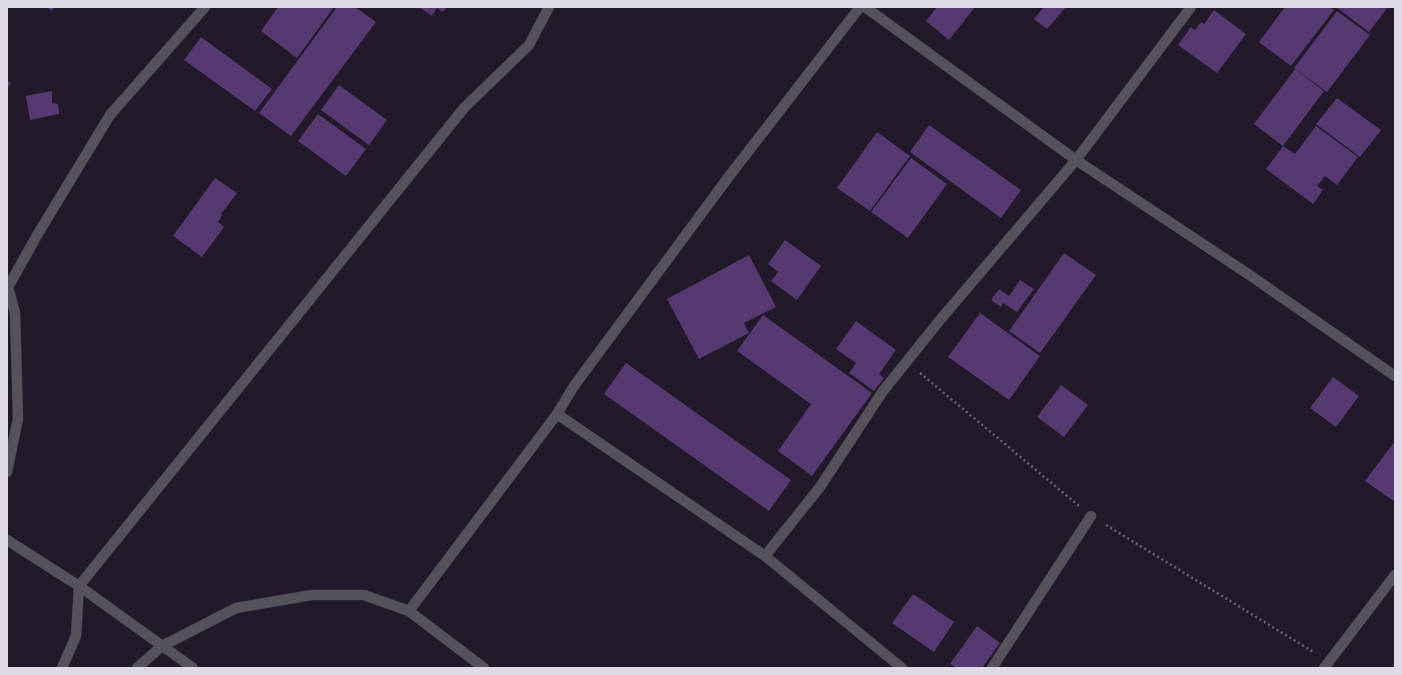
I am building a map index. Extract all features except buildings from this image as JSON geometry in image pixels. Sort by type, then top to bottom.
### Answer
[{"type":"street","points":[[7,472],[18,419],[15,313],[8,287],[39,232],[110,115],[205,7]]},
{"type":"street","points":[[62,668],[76,636],[79,586],[464,108],[529,45],[549,7]]},
{"type":"street","points":[[409,611],[557,414],[574,386],[725,182],[860,7]]},
{"type":"street","points":[[864,7],[1076,160],[1251,276],[1395,376]]},
{"type":"street","points":[[765,556],[820,487],[883,391],[940,320],[1076,160],[1191,7]]},
{"type":"street","points":[[557,414],[765,556],[902,668]]},
{"type":"street","points":[[992,668],[1091,516]]},
{"type":"street","points":[[7,540],[79,586],[193,668]]},
{"type":"street","points":[[1326,665],[1395,575]]},
{"type":"street","points":[[137,668],[162,646],[236,608],[312,595],[364,595],[409,611],[484,668]]},
{"type":"path","points":[[907,362],[1091,516],[1326,665]]}]
